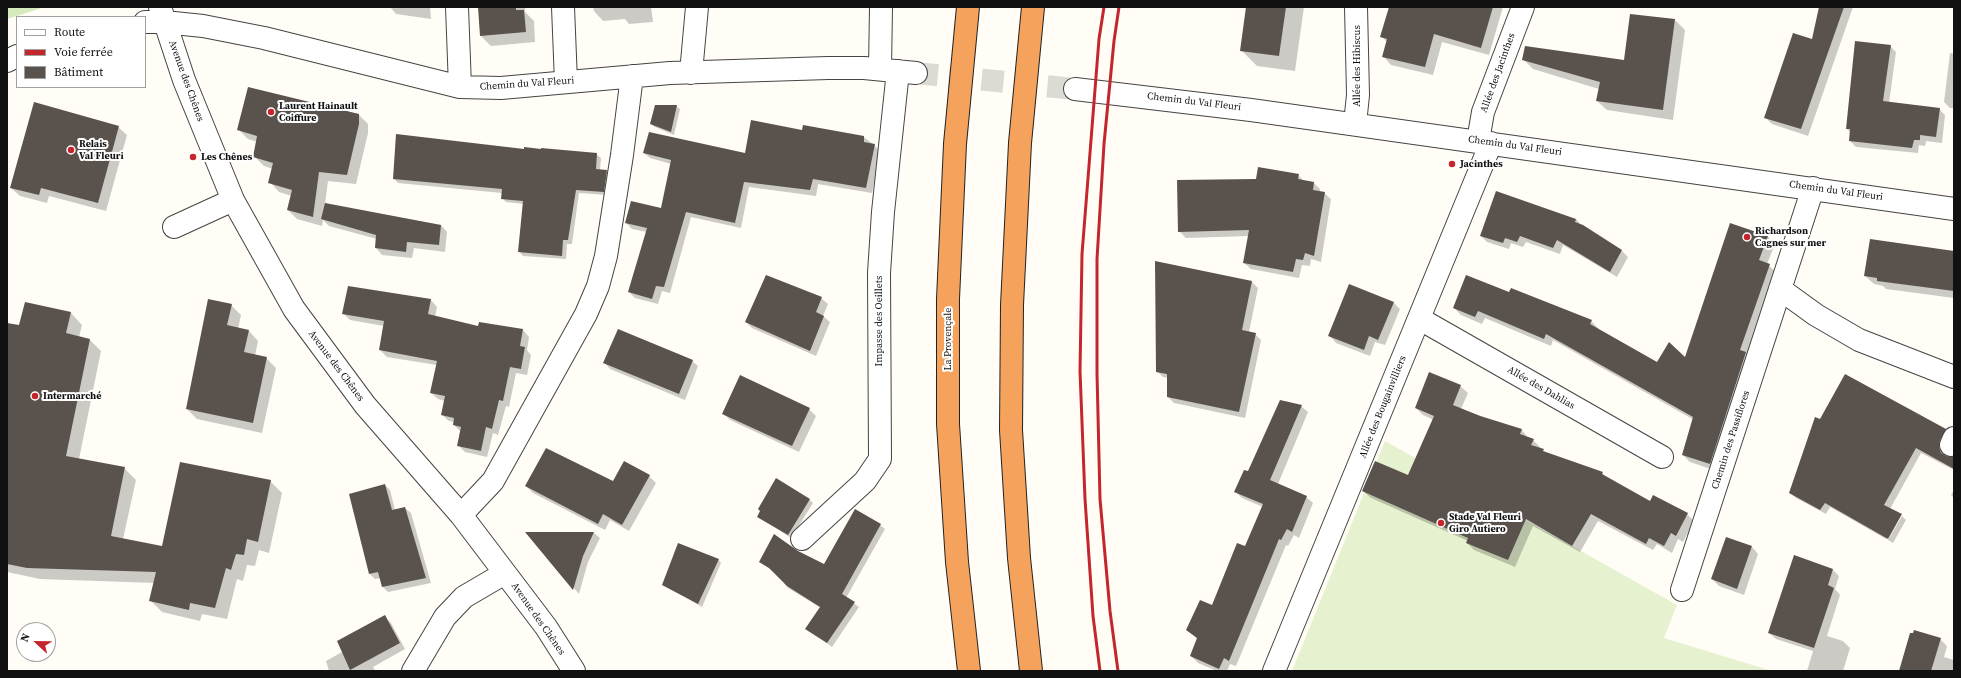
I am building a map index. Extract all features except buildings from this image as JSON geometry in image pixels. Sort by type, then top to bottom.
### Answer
[{"type":"highway","name":"La Provençale","points":[[968,7],[955,144],[948,307],[948,424],[957,562],[969,671]]},
{"type":"highway","points":[[1031,671],[1019,558],[1011,430],[1012,336],[1020,151],[1033,7]]},
{"type":"street","points":[[457,7],[460,87]]},
{"type":"street","points":[[563,7],[566,82]]},
{"type":"street","points":[[691,72],[697,7]]},
{"type":"street","name":"Impasse des Oeillets","points":[[802,539],[865,481],[880,459],[879,274],[883,212],[898,71],[881,7]]},
{"type":"street","name":"Allée des Hibiscus","points":[[1355,124],[1358,95],[1356,7]]},
{"type":"street","name":"Allée des Jacinthes","points":[[1484,142],[1483,112],[1522,7]]},
{"type":"street","name":"Chemin du Val Fleuri","points":[[157,17],[264,38],[460,87],[501,88],[691,72],[828,68],[898,71]]},
{"type":"street","name":"Avenue des Chênes","points":[[157,17],[233,200],[294,309],[365,405],[461,515],[546,628],[574,671]]},
{"type":"street","points":[[7,61],[16,56]]},
{"type":"street","points":[[461,515],[493,481],[586,314],[598,286],[606,256],[622,155],[632,76]]},
{"type":"street","name":"Chemin du Val Fleuri","points":[[1075,89],[1133,95],[1355,124],[1954,209]]},
{"type":"street","name":"Allée des Bougainvilliers","points":[[1274,671],[1420,319],[1484,142]]},
{"type":"street","name":"Chemin des Passiflores","points":[[1682,590],[1813,188]]},
{"type":"street","points":[[174,227],[233,200]]},
{"type":"street","points":[[1780,290],[1822,319],[1859,340],[1954,377]]},
{"type":"street","name":"Allée des Dahlias","points":[[1420,319],[1662,457]]},
{"type":"street","points":[[413,671],[445,617],[464,597],[505,574]]},
{"type":"green space","points":[[7,7],[45,7],[16,16],[7,19]]},
{"type":"green space","name":"Stade Val Fleuri Giro Autiero","points":[[1385,441],[1677,605],[1664,638],[1772,671],[1292,671]]},
{"type":"tunnel","points":[[916,73],[1075,89]]},
{"type":"railway","points":[[1100,671],[1093,616],[1085,499],[1080,371],[1082,254],[1099,39],[1104,7]]},
{"type":"railway","points":[[1118,671],[1110,611],[1100,499],[1097,373],[1097,259],[1104,144],[1114,41],[1119,7]]},
{"type":"place","name":"Laurent Hainault Coiffure","points":[[271,112]]},
{"type":"place","name":"Relais Val Fleuri","points":[[71,150]]},
{"type":"place","name":"Les Chênes","points":[[193,157]]},
{"type":"place","name":"Jacinthes","points":[[1452,164]]},
{"type":"place","name":"Richardson Cagnes sur mer","points":[[1747,237]]},
{"type":"place","name":"Intermarché","points":[[35,396]]},
{"type":"place","name":"Stade Val Fleuri Giro Autiero","points":[[1441,523]]}]
